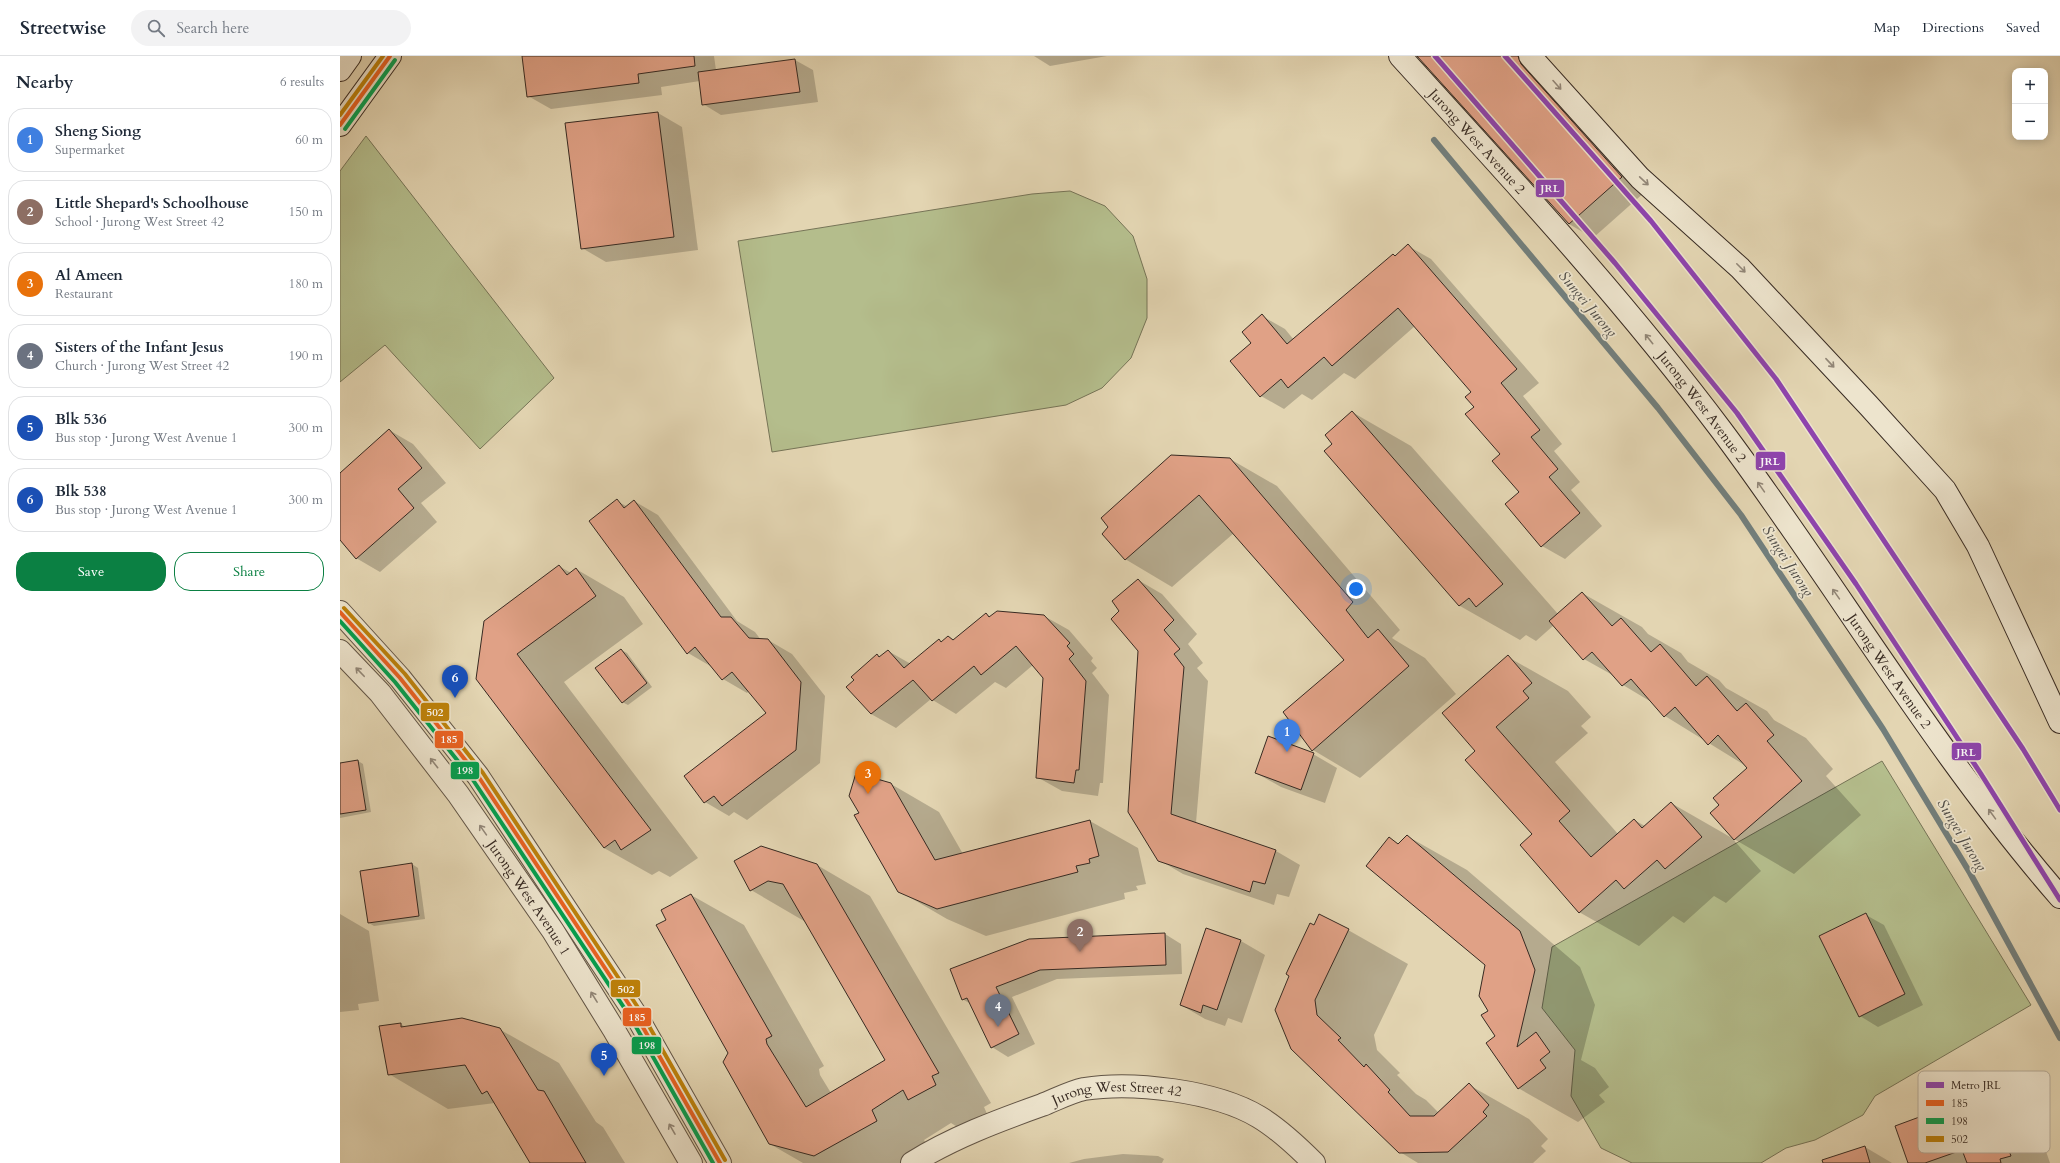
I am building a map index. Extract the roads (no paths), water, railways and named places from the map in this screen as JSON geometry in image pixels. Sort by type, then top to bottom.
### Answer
[{"type":"main road","points":[[340,70],[350,56]]},
{"type":"main road","points":[[340,125],[390,56]]},
{"type":"main road","name":"Jurong West Avenue 2","points":[[1400,56],[1560,232],[1658,350],[1722,432],[1940,742],[2015,845],[2060,897]]},
{"type":"main road","points":[[1530,56],[1640,178],[1740,268],[1870,406],[1945,490],[1978,546],[2060,722]]},
{"type":"main road","name":"Jurong West Avenue 1","points":[[340,612],[400,678],[478,776],[636,1015],[720,1163]]},
{"type":"main road","name":"Jurong West Avenue 1","points":[[340,651],[380,692],[450,784],[553,931],[614,1030],[691,1163]]},
{"type":"main road","name":"Jurong West Street 42","points":[[912,1163],[991,1123],[1068,1095],[1084,1090],[1127,1086],[1214,1098],[1258,1116],[1296,1144],[1314,1163]]},
{"type":"waterway","name":"Sungei Jurong","points":[[1434,140],[1658,408],[1741,515],[1883,729],[1970,873],[2060,1038]]},
{"type":"metro line","name":"JRL","points":[[1435,56],[1615,263],[1737,413],[1856,584],[1981,774],[2060,900]]},
{"type":"metro line","name":"JRL","points":[[1505,56],[1651,221],[1776,379],[2023,749],[2060,810]]},
{"type":"place","name":"Blk 538","points":[[455,698]]},
{"type":"place","name":"Sheng Siong","points":[[1287,752]]},
{"type":"place","name":"Al Ameen","points":[[868,794]]},
{"type":"place","name":"Little Shepard's Schoolhouse","points":[[1080,952]]},
{"type":"place","name":"Sisters of the Infant Jesus","points":[[998,1027]]},
{"type":"place","name":"Blk 536","points":[[604,1076]]}]
